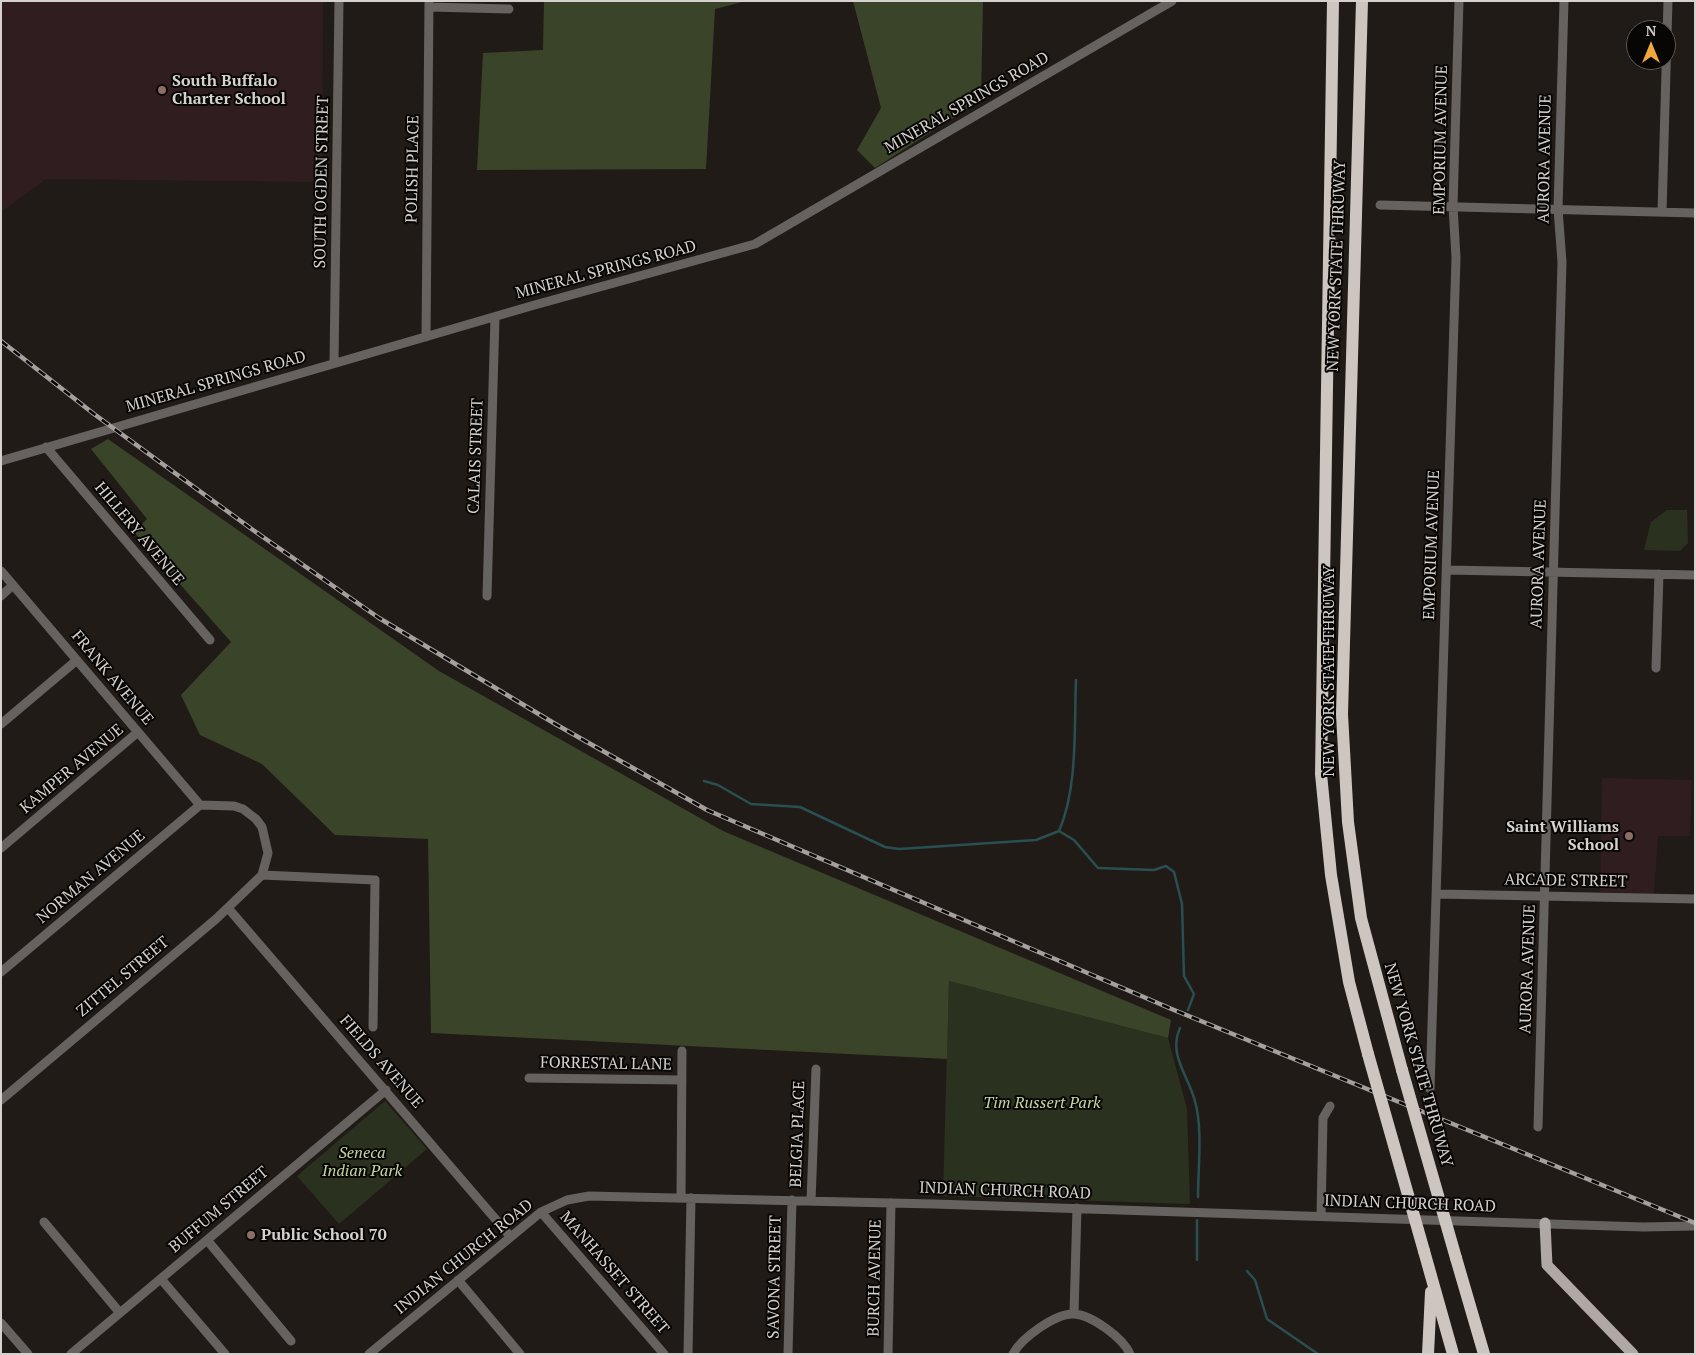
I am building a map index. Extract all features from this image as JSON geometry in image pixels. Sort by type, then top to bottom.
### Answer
[{"type":"highway","name":"NEW YORK STATE THRUWAY","points":[[1333,1],[1321,774],[1331,874],[1349,982],[1453,1354]]},
{"type":"highway","name":"NEW YORK STATE THRUWAY","points":[[1362,1],[1342,714],[1348,822],[1361,918],[1402,1070],[1484,1354]]},
{"type":"highway","points":[[1428,1354],[1431,1303],[1430,1274]]},
{"type":"main road","points":[[1545,1223],[1547,1265],[1633,1354]]},
{"type":"street","name":"SOUTH OGDEN STREET","points":[[334,363],[339,1]]},
{"type":"street","name":"MINERAL SPRINGS ROAD","points":[[1,461],[334,363],[755,244],[1172,1]]},
{"type":"street","name":"EMPORIUM AVENUE","points":[[1430,1089],[1456,258],[1453,206],[1460,1]]},
{"type":"street","name":"AURORA AVENUE","points":[[1538,1128],[1562,262],[1558,209],[1564,1]]},
{"type":"street","points":[[1662,212],[1668,1]]},
{"type":"street","points":[[429,4],[509,9]]},
{"type":"street","name":"POLISH PLACE","points":[[426,337],[429,4]]},
{"type":"street","points":[[1380,205],[1695,213]]},
{"type":"street","name":"CALAIS STREET","points":[[487,596],[495,317]]},
{"type":"street","name":"HILLERY AVENUE","points":[[46,448],[210,640]]},
{"type":"street","points":[[1447,570],[1695,575]]},
{"type":"street","name":"FRANK AVENUE","points":[[1,571],[200,805]]},
{"type":"street","points":[[1656,668],[1659,574]]},
{"type":"street","points":[[1,596],[13,585]]},
{"type":"street","points":[[1,724],[77,660]]},
{"type":"street","name":"KAMPER AVENUE","points":[[1,848],[138,732]]},
{"type":"street","points":[[200,805],[234,806],[256,819],[262,827],[268,853],[262,875],[375,880],[373,1027]]},
{"type":"street","name":"NORMAN AVENUE","points":[[1,972],[200,805]]},
{"type":"street","name":"ZITTEL STREET","points":[[1,1100],[228,908],[262,875]]},
{"type":"street","name":"ARCADE STREET","points":[[1437,894],[1695,899]]},
{"type":"street","name":"FIELDS AVENUE","points":[[228,908],[510,1236]]},
{"type":"street","points":[[681,1198],[682,1051]]},
{"type":"street","name":"BELGIA PLACE","points":[[811,1201],[816,1069]]},
{"type":"street","name":"FORRESTAL LANE","points":[[529,1078],[682,1080]]},
{"type":"street","name":"BUFFUM STREET","points":[[71,1354],[386,1090]]},
{"type":"street","points":[[1321,1216],[1323,1118],[1330,1106]]},
{"type":"street","name":"INDIAN CHURCH ROAD","points":[[373,1352],[541,1212],[568,1200],[589,1196],[792,1200],[1695,1226]]},
{"type":"street","points":[[688,1354],[691,1198]]},
{"type":"street","name":"SAVONA STREET","points":[[788,1354],[792,1200]]},
{"type":"street","name":"BURCH AVENUE","points":[[888,1354],[891,1203]]},
{"type":"street","points":[[1074,1314],[1077,1208]]},
{"type":"street","name":"MANHASSET STREET","points":[[541,1212],[664,1354]]},
{"type":"street","points":[[44,1222],[120,1313]]},
{"type":"street","points":[[207,1240],[291,1341]]},
{"type":"street","points":[[161,1279],[225,1354]]},
{"type":"street","points":[[458,1280],[520,1354]]},
{"type":"street","points":[[1013,1354],[1021,1342],[1043,1326],[1074,1314],[1082,1316],[1111,1332],[1130,1354]]},
{"type":"street","points":[[1,1323],[28,1354]]},
{"type":"shaded area","name":"South Buffalo Charter School","points":[[1,1],[323,1],[322,182],[46,179],[1,212]]},
{"type":"shaded area","name":"Saint Williams School","points":[[1602,778],[1692,780],[1690,836],[1658,836],[1654,894],[1600,892]]},
{"type":"green space","points":[[544,1],[746,1],[715,9],[706,169],[477,170],[483,53],[543,50]]},
{"type":"green space","points":[[853,1],[983,1],[981,100],[875,168],[857,150],[881,108]]},
{"type":"green space","points":[[108,439],[439,671],[723,831],[1171,1020],[1168,1038],[949,981],[947,1059],[431,1033],[428,839],[335,835],[262,764],[200,735],[181,695],[231,642],[134,532],[147,519],[91,449]]},
{"type":"green space","points":[[1667,510],[1687,510],[1688,543],[1680,551],[1644,550],[1651,522]]},
{"type":"green space","name":"Tim Russert Park","points":[[949,981],[1168,1038],[1187,1109],[1190,1204],[943,1196]]},
{"type":"green space","name":"Seneca Indian Park","points":[[385,1101],[427,1149],[339,1224],[297,1176]]},
{"type":"waterway","points":[[704,781],[718,785],[751,804],[800,807],[885,847],[899,849],[1036,840],[1059,831],[1065,814],[1074,757],[1076,680]]},
{"type":"waterway","points":[[1059,831],[1074,840],[1098,868],[1154,870],[1166,866],[1174,872],[1182,904],[1184,976],[1194,994],[1188,1010]]},
{"type":"waterway","points":[[1180,1028],[1176,1047],[1180,1065],[1195,1101],[1199,1124],[1198,1197]]},
{"type":"waterway","points":[[1197,1220],[1197,1260]]},
{"type":"waterway","points":[[1247,1271],[1255,1280],[1267,1319],[1318,1354]]},
{"type":"railway","points":[[1,341],[94,414],[253,530],[379,618],[557,725],[707,810],[1174,1010],[1695,1223]]},
{"type":"place","name":"South Buffalo Charter School","points":[[162,90]]},
{"type":"place","name":"Saint Williams School","points":[[1629,836]]},
{"type":"place","name":"Public School 70","points":[[251,1235]]}]
